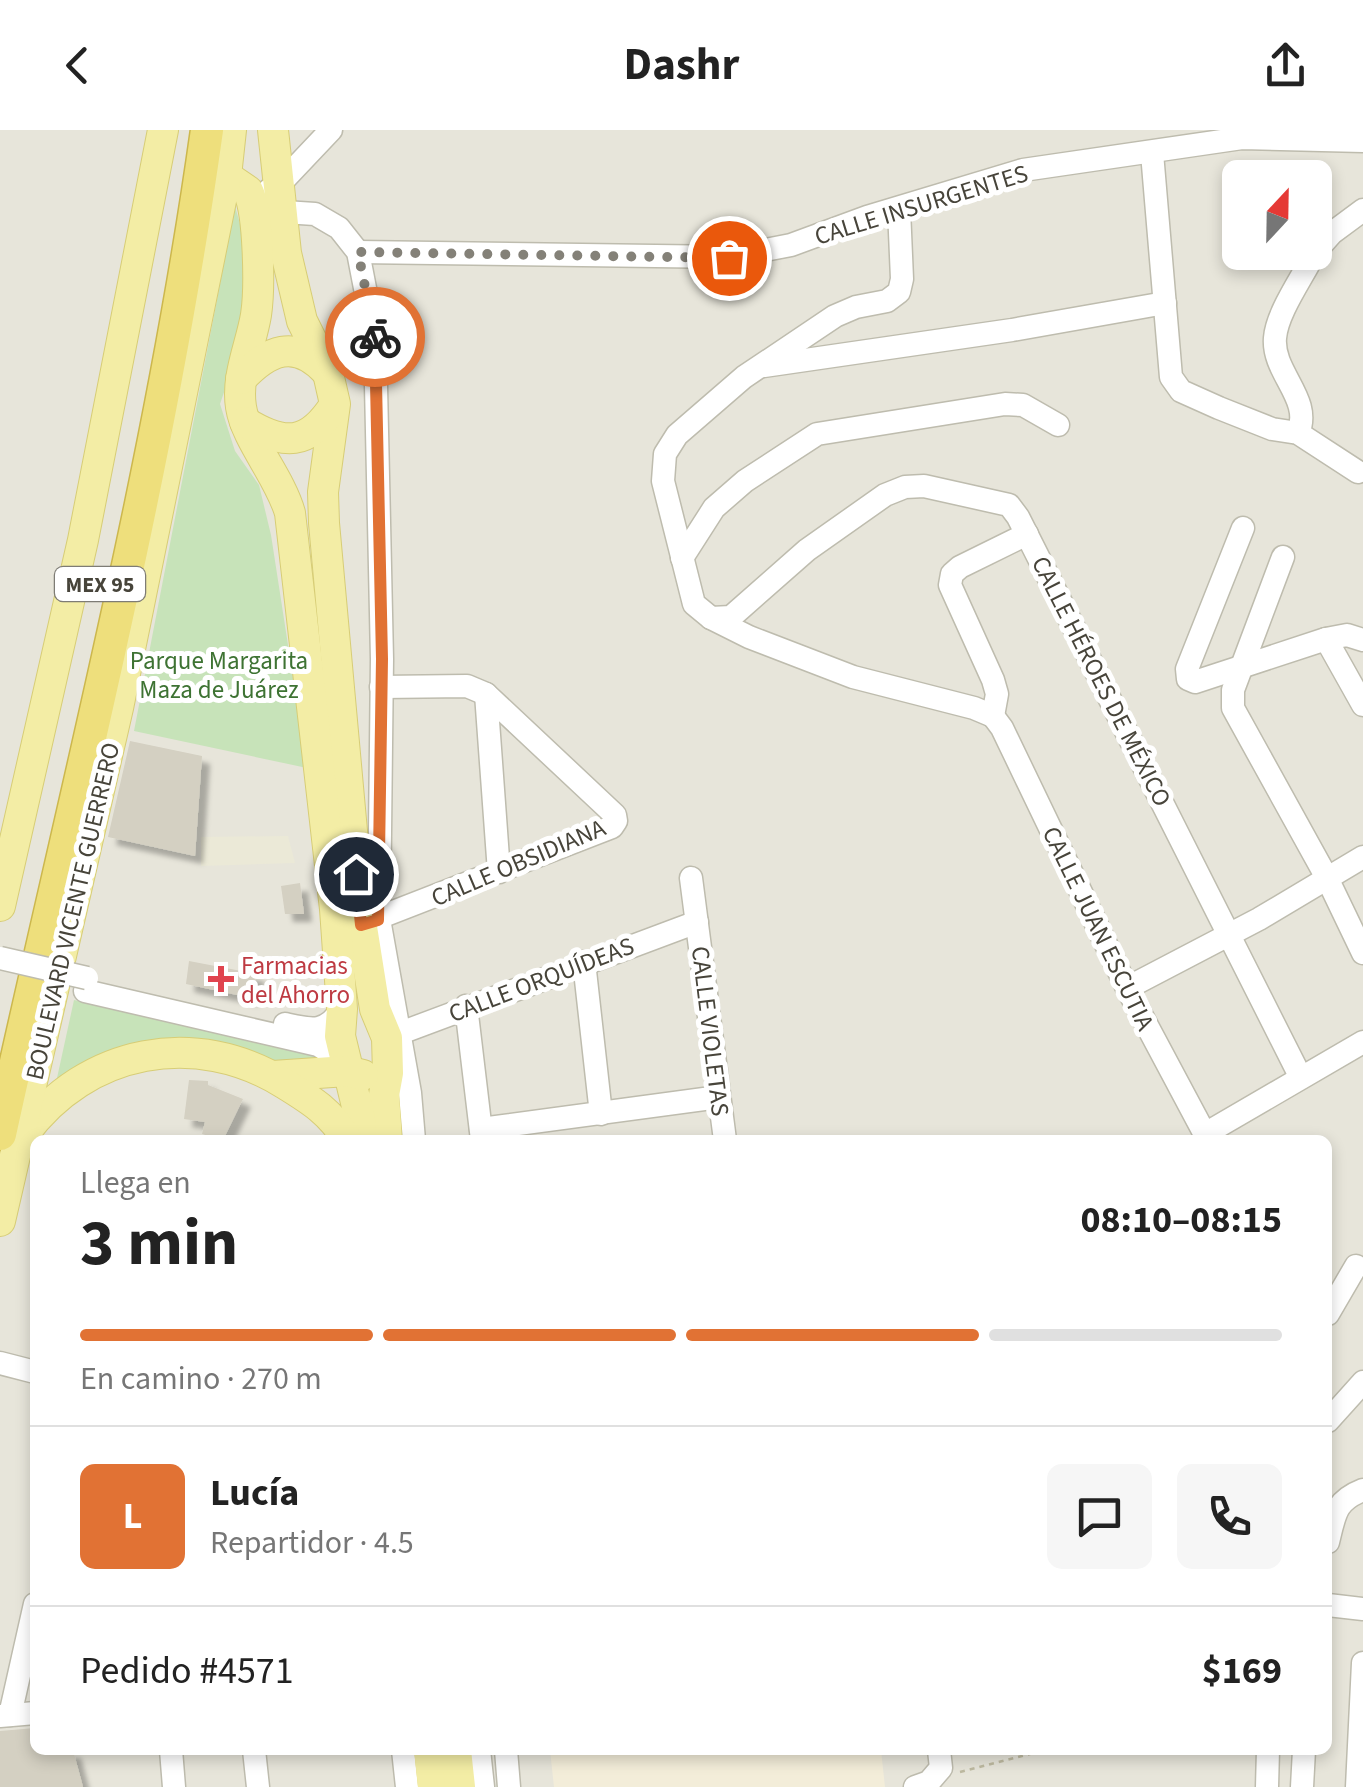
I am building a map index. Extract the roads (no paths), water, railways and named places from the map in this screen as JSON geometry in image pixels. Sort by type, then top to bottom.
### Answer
[{"type":"highway","name":"BOULEVARD VICENTE GUERRERO","points":[[0,1035],[137,410],[168,253],[186,130]]},
{"type":"highway","name":"BOULEVARD VICENTE GUERRERO","points":[[8,1139],[160,404],[207,130]]},
{"type":"highway","points":[[138,512],[173,428]]},
{"type":"main road","points":[[0,901],[8,839],[94,486],[162,130]]},
{"type":"main road","name":"BOULEVARD VICENTE GUERRERO","points":[[0,1221],[8,1139],[118,708],[226,176],[231,130]]},
{"type":"main road","points":[[273,130],[256,312],[241,379],[240,405],[245,422],[283,488],[290,513],[335,909],[342,1009],[340,1036],[361,1135]]},
{"type":"main road","points":[[226,176],[266,201],[302,321],[328,373],[335,404],[323,492],[324,522],[370,922],[374,1009],[391,1044],[384,1095],[387,1135]]},
{"type":"main road","points":[[241,379],[258,360],[273,352],[306,355],[328,373]]},
{"type":"main road","points":[[245,422],[268,436],[289,439],[303,436],[323,422],[335,404]]},
{"type":"main road","points":[[273,1076],[347,1071],[374,1074],[391,1044]]},
{"type":"main road","points":[[8,1139],[64,1093],[103,1068],[145,1055],[186,1051],[231,1059],[273,1076],[318,1104],[340,1133]]},
{"type":"main road","points":[[430,1755],[433,1787]]},
{"type":"main road","points":[[457,1755],[460,1787]]},
{"type":"street","points":[[331,130],[266,201],[315,214],[338,228],[358,252],[375,340],[382,687],[370,922]]},
{"type":"street","name":"CALLE INSURGENTES","points":[[358,252],[729,258],[791,245],[867,217],[1023,170],[1152,153],[1183,139],[1363,141]]},
{"type":"street","points":[[1152,153],[1172,378],[1181,391],[1272,430],[1298,433],[1358,472]]},
{"type":"street","points":[[900,208],[902,279],[898,292],[887,300],[836,316],[758,367],[677,435],[665,454],[663,481],[694,604],[711,618],[853,677],[993,716]]},
{"type":"street","points":[[1332,233],[1363,210]]},
{"type":"street","points":[[1298,433],[1303,410],[1276,360],[1274,340],[1278,320],[1305,270]]},
{"type":"street","points":[[758,367],[1012,330],[1166,302]]},
{"type":"street","points":[[682,558],[714,508],[746,481],[817,434],[1005,404],[1024,405],[1058,425]]},
{"type":"street","points":[[711,618],[730,618],[807,550],[885,496],[905,487],[924,486],[1009,505],[1027,534]]},
{"type":"street","points":[[1243,528],[1187,668],[1188,679],[1237,679],[1326,639],[1346,635],[1363,640]]},
{"type":"street","name":"CALLE HÉROES DE MÉXICO","points":[[993,716],[998,694],[950,585],[952,574],[1027,534],[1300,1076]]},
{"type":"street","points":[[1283,557],[1237,679],[1234,708],[1363,952]]},
{"type":"street","points":[[1326,639],[1363,705]]},
{"type":"street","points":[[382,687],[467,686],[486,694],[499,872]]},
{"type":"street","name":"CALLE OBSIDIANA","points":[[370,922],[612,827],[616,822],[615,815],[486,694]]},
{"type":"street","name":"CALLE JUAN ESCUTIA","points":[[993,716],[1127,988],[1205,1135]]},
{"type":"street","points":[[1127,988],[1363,857]]},
{"type":"street","name":"CALLE VIOLETAS","points":[[690,878],[724,1135]]},
{"type":"street","name":"CALLE ORQUÍDEAS","points":[[391,1044],[466,1006],[697,922]]},
{"type":"street","points":[[0,958],[318,1046],[347,1071]]},
{"type":"street","points":[[584,962],[601,1114]]},
{"type":"street","points":[[0,972],[86,984],[308,1029],[332,1024],[342,1009]]},
{"type":"street","points":[[466,1006],[481,1134],[719,1097]]},
{"type":"street","points":[[1209,1135],[1300,1076],[1363,1042]]},
{"type":"street","points":[[391,1044],[413,1135]]},
{"type":"street","points":[[1332,1307],[1356,1266]]},
{"type":"street","points":[[0,1363],[30,1371]]},
{"type":"street","points":[[1332,1417],[1363,1382]]},
{"type":"street","points":[[1332,1525],[1345,1497],[1363,1490]]},
{"type":"street","points":[[1332,1605],[1363,1609]]},
{"type":"street","points":[[30,1623],[5,1716],[30,1714]]},
{"type":"street","points":[[1356,1787],[1363,1662]]},
{"type":"street","points":[[171,1755],[174,1787]]},
{"type":"street","points":[[255,1755],[258,1787]]},
{"type":"street","points":[[404,1755],[407,1787]]},
{"type":"street","points":[[480,1755],[483,1787]]},
{"type":"street","points":[[506,1755],[509,1787]]},
{"type":"street","points":[[1267,1787],[1268,1755]]},
{"type":"street","points":[[1302,1787],[1304,1755]]},
{"type":"street","points":[[914,1787],[929,1782],[940,1759]]},
{"type":"place","name":"Farmacias del Ahorro","points":[[221,979]]},
{"type":"park label","name":"Parque Margarita Maza de Juárez","points":[[219,674]]}]
